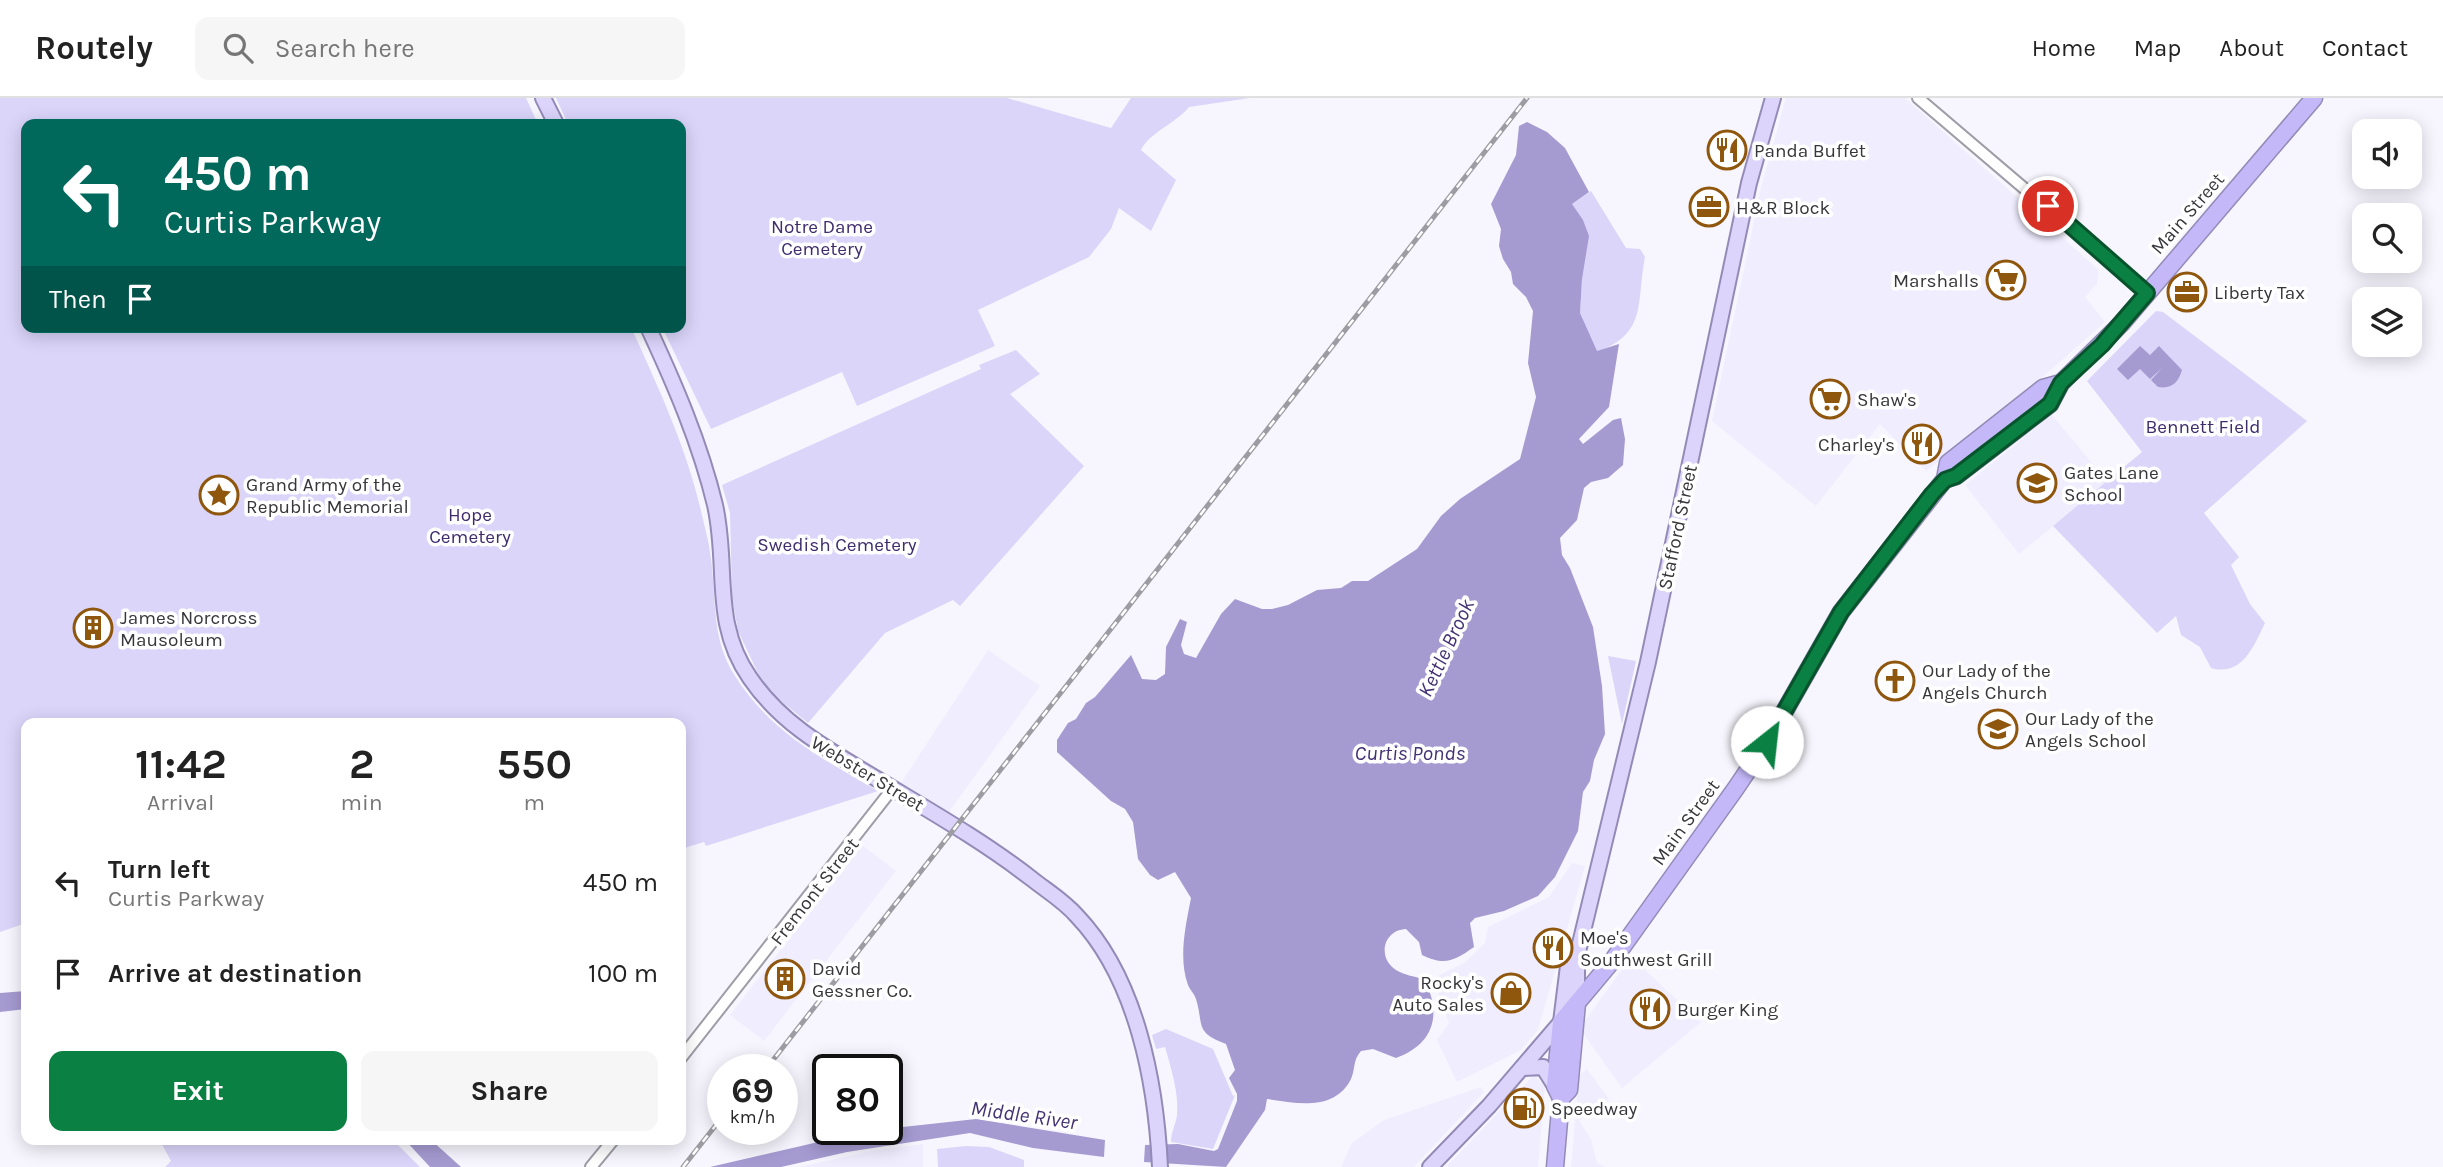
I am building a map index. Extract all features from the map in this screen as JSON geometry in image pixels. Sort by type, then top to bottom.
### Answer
[{"type":"highway","name":"Main Street","points":[[1560,1022],[1605,970],[1760,753],[1841,612],[1945,480],[1948,463],[2043,388],[2061,383],[2102,345],[2314,98]]},
{"type":"highway","points":[[1558,1092],[1569,1090],[1577,1003]]},
{"type":"highway","points":[[1555,1167],[1560,1022]]},
{"type":"main road","points":[[544,98],[553,119]]},
{"type":"main road","name":"Stafford Street","points":[[1577,1003],[1578,962],[1648,662],[1749,183],[1773,98]]},
{"type":"main road","name":"Webster Street","points":[[651,333],[684,408],[715,506],[721,543],[724,616],[735,655],[765,700],[786,720],[969,834],[1066,904],[1091,932],[1111,964],[1131,1008],[1159,1143],[1160,1166]]},
{"type":"main road","points":[[1578,962],[1605,970]]},
{"type":"main road","name":"Stafford Street","points":[[1560,1022],[1568,966],[1578,962]]},
{"type":"main road","name":"Main Street","points":[[1430,1167],[1522,1068],[1560,1022]]},
{"type":"main road","points":[[1522,1068],[1543,1068],[1558,1092]]},
{"type":"street","points":[[1918,98],[2147,293]]},
{"type":"street","name":"Fremont Street","points":[[686,1052],[893,789]]},
{"type":"street","points":[[591,1167],[609,1145]]},
{"type":"shaded area","points":[[1786,98],[1905,98],[2099,270],[2097,284],[2085,297],[2105,322],[2014,402],[1926,471],[1880,424],[1816,506],[1712,421],[1761,188]]},
{"type":"shaded area","name":"Gates Lane School","points":[[2052,415],[2108,482],[2019,554],[1965,485]]},
{"type":"shaded area","points":[[988,650],[1040,686],[949,812],[901,783]]},
{"type":"shaded area","name":"David Gessner Co.","points":[[862,845],[896,871],[764,1041],[730,1015]]},
{"type":"shaded area","points":[[1572,863],[1585,866],[1538,1030],[1521,1050],[1457,1082],[1437,1040],[1449,1023],[1433,978],[1464,963],[1485,943],[1488,927],[1549,897]]},
{"type":"shaded area","points":[[1631,957],[1701,1022],[1622,1088],[1583,1033],[1584,1022]]},
{"type":"shaded area","points":[[1587,1069],[1609,1099],[1579,1121],[1591,1139],[1597,1163],[1605,1167],[1571,1167],[1579,1075]]},
{"type":"shaded area","points":[[1534,1075],[1545,1086],[1538,1167],[1446,1167]]},
{"type":"shaded area","points":[[1481,1087],[1484,1092],[1414,1167],[1341,1167],[1352,1143],[1384,1120]]},
{"type":"shaded area","points":[[923,1144],[923,1167],[799,1167],[872,1151]]},
{"type":"green space","name":"Hope Cemetery","points":[[0,98],[526,98],[536,119],[21,119],[21,333],[634,333],[670,417],[695,487],[709,547],[718,631],[727,662],[749,696],[781,729],[817,755],[878,791],[706,846],[704,842],[686,847],[686,718],[21,718],[21,925],[0,932]]},
{"type":"green space","name":"Notre Dame Cemetery","points":[[556,98],[1007,98],[1111,128],[1131,98],[1250,98],[1189,107],[1150,138],[1141,150],[1176,180],[1151,231],[1119,208],[1111,229],[1089,257],[978,310],[995,346],[857,406],[842,372],[711,429],[665,333],[686,333],[686,119],[566,119]]},
{"type":"green space","points":[[1591,191],[1626,248],[1640,249],[1645,257],[1637,315],[1632,326],[1625,336],[1597,352],[1592,347],[1580,313],[1582,279],[1572,204]]},
{"type":"green space","name":"Bennett Field","points":[[2156,311],[2163,312],[2307,421],[2204,513],[2239,557],[2231,565],[2250,604],[2265,623],[2246,658],[2231,668],[2222,670],[2211,668],[2200,647],[2181,635],[2176,616],[2157,633],[2053,526],[2142,452],[2087,381]]},
{"type":"green space","name":"Swedish Cemetery","points":[[1016,350],[1040,374],[1010,394],[1084,466],[960,606],[953,600],[885,633],[808,723],[765,688],[738,631],[732,597],[730,513],[722,485],[981,369],[979,365]]},
{"type":"green space","points":[[1608,656],[1636,661],[1622,724]]},
{"type":"green space","points":[[1166,1029],[1213,1049],[1233,1096],[1235,1095],[1213,1149],[1171,1142],[1177,1115],[1176,1089],[1165,1047],[1156,1049],[1152,1035]]},
{"type":"green space","points":[[162,1145],[398,1145],[420,1167],[165,1167],[171,1161]]},
{"type":"green space","points":[[989,1147],[1024,1160],[1024,1167],[938,1167],[937,1149]]},
{"type":"water","name":"Curtis Ponds","points":[[1527,122],[1547,132],[1565,148],[1589,192],[1572,204],[1583,220],[1589,236],[1580,313],[1597,351],[1619,344],[1609,407],[1579,439],[1583,444],[1613,420],[1621,418],[1625,439],[1623,465],[1608,478],[1591,482],[1584,488],[1577,520],[1560,538],[1562,555],[1570,568],[1593,627],[1602,686],[1605,734],[1594,760],[1590,781],[1583,792],[1578,831],[1555,877],[1538,896],[1504,911],[1475,918],[1470,923],[1474,947],[1461,956],[1443,961],[1422,955],[1419,942],[1406,929],[1392,934],[1388,939],[1385,952],[1390,965],[1403,973],[1424,979],[1430,992],[1433,1004],[1431,1026],[1419,1045],[1396,1058],[1373,1049],[1361,1051],[1356,1058],[1350,1081],[1342,1091],[1323,1101],[1301,1103],[1267,1099],[1265,1110],[1226,1167],[1144,1162],[1145,1145],[1178,1144],[1214,1151],[1218,1149],[1237,1101],[1237,1094],[1229,1078],[1235,1070],[1226,1044],[1209,1036],[1202,1027],[1196,999],[1185,975],[1184,941],[1191,898],[1175,872],[1158,880],[1150,875],[1138,859],[1133,822],[1125,809],[1111,801],[1057,752],[1057,740],[1068,723],[1076,719],[1086,703],[1095,697],[1131,655],[1142,679],[1156,680],[1165,674],[1166,647],[1180,619],[1187,622],[1181,645],[1184,654],[1196,658],[1221,614],[1235,599],[1262,609],[1272,609],[1288,605],[1317,590],[1341,588],[1352,581],[1368,581],[1417,549],[1441,516],[1460,499],[1520,459],[1536,397],[1528,363],[1533,311],[1526,297],[1513,284],[1511,272],[1503,259],[1499,246],[1501,229],[1491,204],[1516,155],[1519,126]]},
{"type":"water","points":[[2140,346],[2150,355],[2159,346],[2182,370],[2174,384],[2158,387],[2151,380],[2162,368],[2150,379],[2140,369],[2128,380],[2117,369]]},
{"type":"water","points":[[21,991],[21,1010],[0,1012],[0,993]]},
{"type":"water","points":[[976,1119],[1105,1140],[1104,1157],[1033,1148],[970,1133],[903,1143],[903,1127]]},
{"type":"water","points":[[812,1143],[892,1145],[781,1167],[710,1167]]},
{"type":"water","points":[[410,1145],[437,1145],[461,1167],[430,1167]]},
{"type":"railway","points":[[778,1054],[1527,98]]},
{"type":"railway","points":[[683,1167],[707,1136]]},
{"type":"place","name":"Panda Buffet","points":[[1727,150]]},
{"type":"place","name":"H&R Block","points":[[1709,207]]},
{"type":"place","name":"Marshalls","points":[[2006,280]]},
{"type":"place","name":"Liberty Tax","points":[[2187,292]]},
{"type":"place","name":"Shaw's","points":[[1830,399]]},
{"type":"place","name":"Charley's","points":[[1922,444]]},
{"type":"place","name":"Gates Lane School","points":[[2037,483]]},
{"type":"place","name":"Grand Army of the Republic Memorial","points":[[219,495]]},
{"type":"place","name":"James Norcross Mausoleum","points":[[93,628]]},
{"type":"place","name":"Our Lady of the Angels Church","points":[[1895,681]]},
{"type":"place","name":"Our Lady of the Angels School","points":[[1998,729]]},
{"type":"place","name":"Moe's Southwest Grill","points":[[1553,948]]},
{"type":"place","name":"David Gessner Co.","points":[[785,979]]},
{"type":"place","name":"Rocky's Auto Sales","points":[[1511,993]]},
{"type":"place","name":"Burger King","points":[[1650,1009]]},
{"type":"place","name":"Speedway","points":[[1524,1108]]},
{"type":"route","points":[[1767,742],[1841,612],[1932,494],[1945,480],[1956,476],[1973,460],[2050,404],[2061,383],[2102,345],[2147,293],[2048,206]]},
{"type":"water label","name":"Kettle Brook","points":[[1446,648]]},
{"type":"water label","name":"Middle River","points":[[1024,1115]]}]
